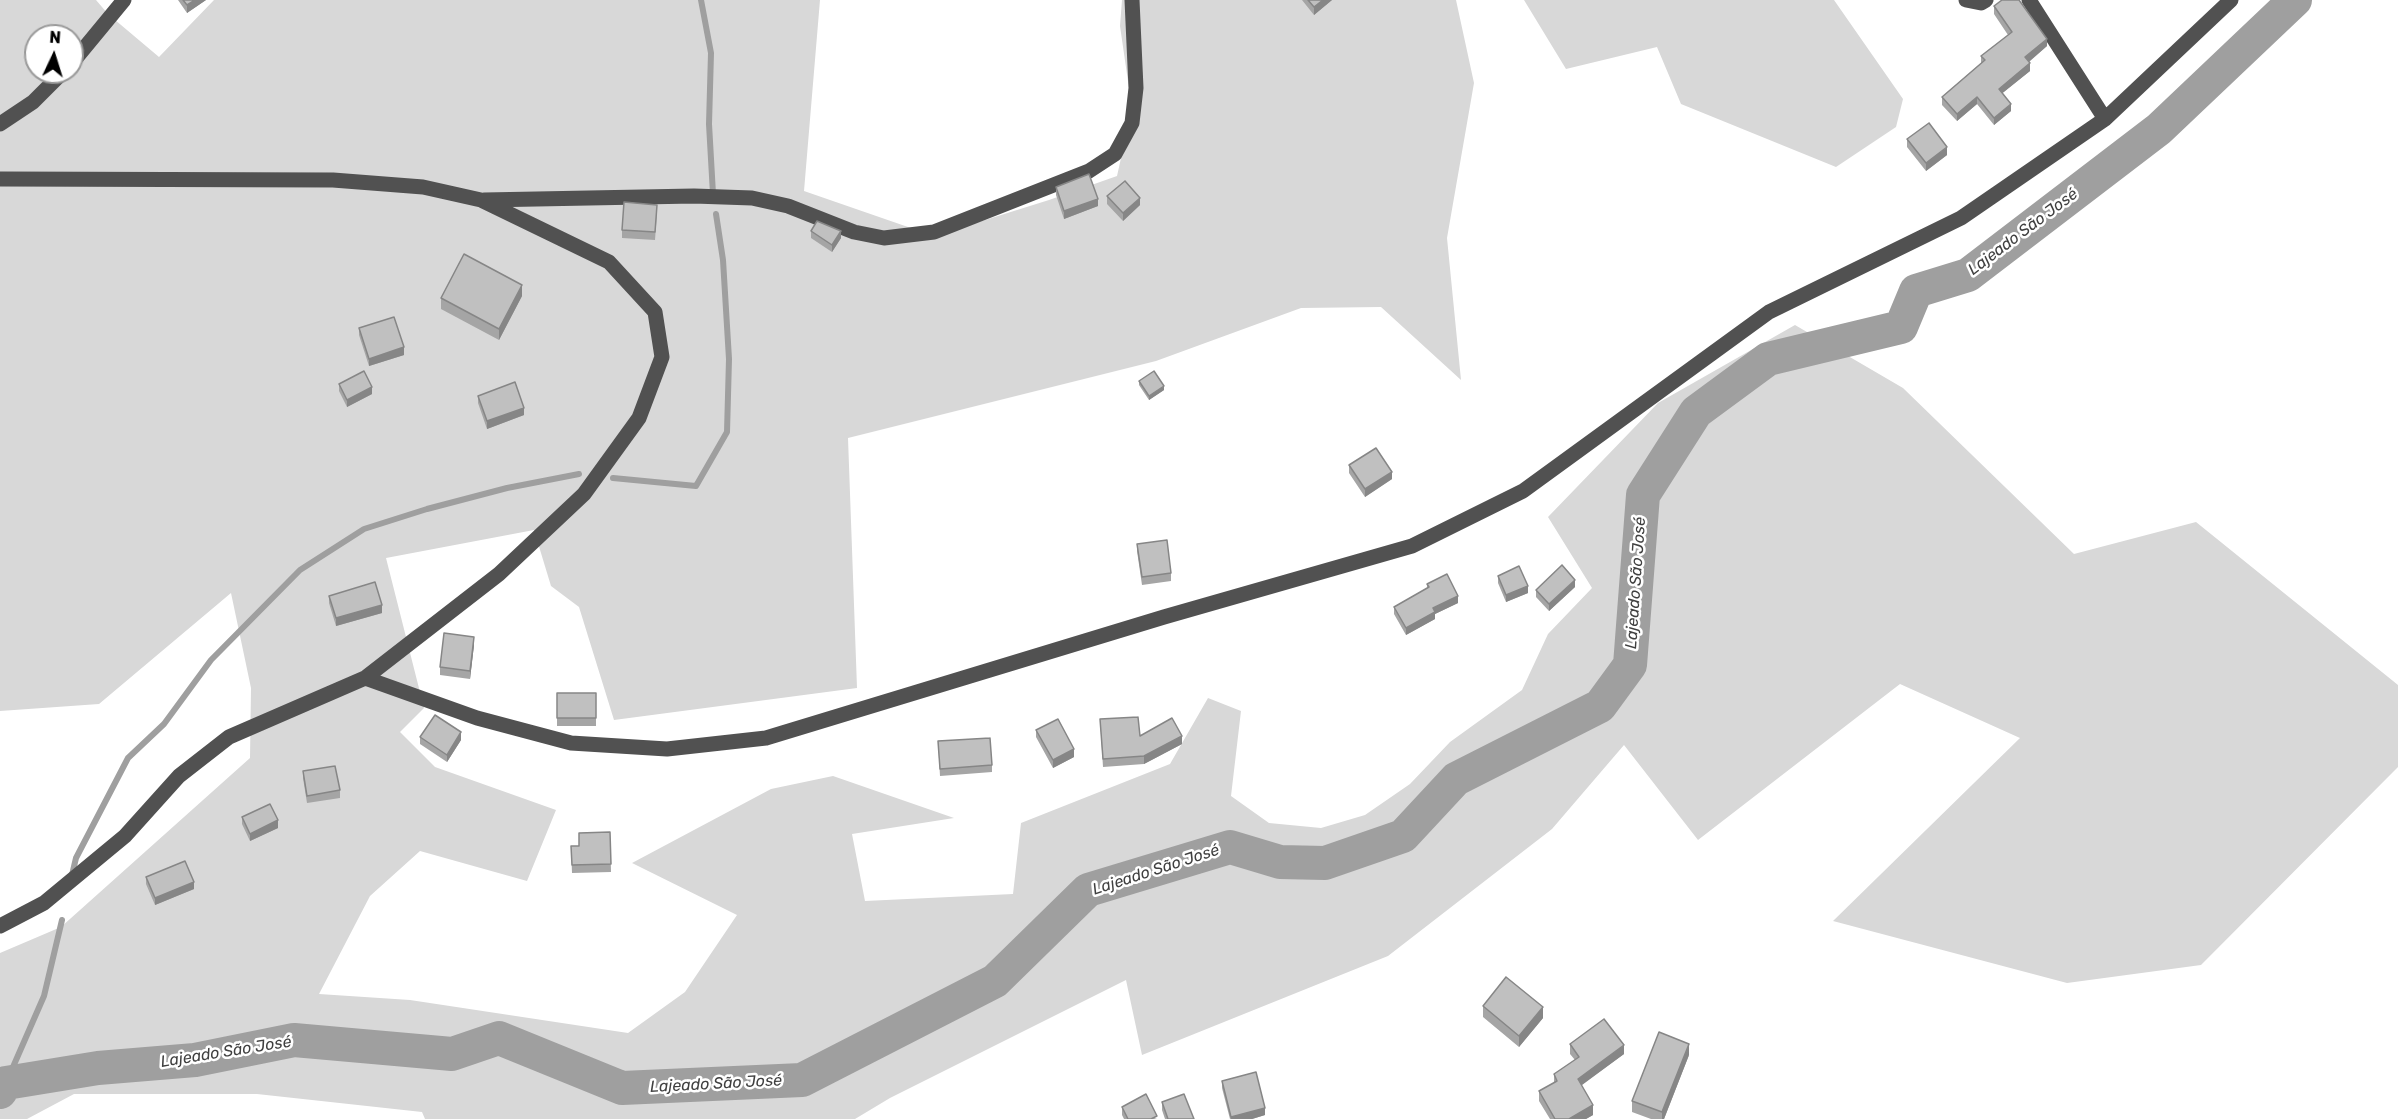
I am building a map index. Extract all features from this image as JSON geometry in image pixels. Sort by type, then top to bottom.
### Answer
[{"type":"street","points":[[84,48],[124,0]]},
{"type":"street","points":[[0,179],[333,180],[423,188],[481,200],[694,196],[752,198],[788,206],[854,232],[884,238],[934,232],[1089,171],[1114,154],[1132,123],[1135,100],[1132,0]]},
{"type":"street","points":[[1966,0],[1982,3],[1986,0]]},
{"type":"street","points":[[2029,0],[2105,119]]},
{"type":"street","points":[[366,678],[477,718],[571,743],[667,749],[766,738],[1164,617],[1412,546],[1523,491],[1769,312],[1961,218],[2105,119],[2231,0]]},
{"type":"street","points":[[0,124],[33,102],[51,84]]},
{"type":"street","points":[[0,926],[44,903],[125,836],[179,776],[229,737],[366,678],[499,574],[584,494],[639,418],[662,357],[655,312],[609,262],[481,200]]},
{"type":"shaded area","points":[[0,0],[96,0],[108,14],[159,57],[214,0],[820,0],[804,191],[934,236],[1117,176],[1132,109],[1120,26],[1122,0],[1456,0],[1474,83],[1447,238],[1461,380],[1381,307],[1301,308],[1156,361],[848,438],[857,688],[614,720],[579,607],[551,586],[534,530],[386,558],[424,708],[400,732],[435,767],[556,810],[527,881],[420,851],[370,896],[319,994],[410,1000],[628,1033],[685,992],[737,915],[632,863],[771,789],[833,776],[954,818],[852,834],[865,901],[1013,894],[1021,823],[1170,764],[1208,698],[1241,711],[1231,796],[1269,823],[1321,828],[1365,815],[1410,784],[1450,742],[1522,690],[1548,634],[1592,588],[1548,517],[1658,403],[1795,325],[1903,388],[2074,554],[2196,522],[2398,685],[2398,767],[2201,965],[2067,983],[1833,921],[2020,738],[1900,684],[1698,840],[1624,745],[1552,829],[1388,956],[1142,1055],[1126,980],[890,1098],[855,1119],[425,1119],[422,1112],[257,1094],[74,1094],[27,1119],[0,1119],[0,953],[61,927],[250,758],[251,688],[231,593],[99,704],[0,711]]},
{"type":"shaded area","points":[[1524,0],[1834,0],[1903,99],[1896,127],[1836,167],[1681,104],[1657,47],[1566,69]]},
{"type":"building","points":[[183,0],[195,0],[187,5]]},
{"type":"building","points":[[1308,0],[1323,0],[1314,7]]},
{"type":"building","points":[[2002,0],[2019,0],[2047,39],[2025,57],[2030,63],[1999,89],[2011,104],[1994,118],[1977,97],[1957,114],[1942,97],[1985,60],[1981,56],[2012,32],[1994,6]]},
{"type":"building","points":[[1929,123],[1947,147],[1926,163],[1907,139]]},
{"type":"building","points":[[1089,174],[1098,199],[1064,211],[1056,187]]},
{"type":"building","points":[[1125,181],[1140,198],[1123,213],[1107,196]]},
{"type":"building","points":[[624,202],[657,205],[655,232],[622,230]]},
{"type":"building","points":[[817,221],[841,231],[832,245],[811,231]]},
{"type":"building","points":[[464,254],[522,285],[499,329],[441,298]]},
{"type":"building","points":[[394,317],[404,347],[369,359],[359,328]]},
{"type":"building","points":[[364,371],[372,387],[347,400],[339,384]]},
{"type":"building","points":[[1154,371],[1164,386],[1149,396],[1139,381]]},
{"type":"building","points":[[515,382],[524,408],[487,421],[478,396]]},
{"type":"building","points":[[1376,448],[1392,472],[1365,489],[1349,465]]},
{"type":"building","points":[[1167,540],[1171,573],[1142,577],[1137,544]]},
{"type":"building","points":[[1562,565],[1575,580],[1549,604],[1536,590]]},
{"type":"building","points":[[1519,566],[1528,586],[1506,595],[1498,576]]},
{"type":"building","points":[[1447,574],[1458,596],[1433,608],[1435,612],[1406,628],[1394,607],[1429,587],[1427,584]]},
{"type":"building","points":[[375,582],[382,605],[336,618],[329,596]]},
{"type":"building","points":[[444,633],[474,637],[470,671],[440,667]]},
{"type":"building","points":[[557,693],[596,693],[596,718],[557,718]]},
{"type":"building","points":[[435,715],[461,732],[447,755],[420,737]]},
{"type":"building","points":[[1138,717],[1140,736],[1172,718],[1182,736],[1144,756],[1103,759],[1100,719]]},
{"type":"building","points":[[1058,719],[1074,749],[1053,760],[1036,730]]},
{"type":"building","points":[[990,738],[992,765],[940,769],[938,741]]},
{"type":"building","points":[[335,766],[340,790],[307,796],[303,771]]},
{"type":"building","points":[[270,804],[278,820],[250,834],[242,817]]},
{"type":"building","points":[[610,832],[611,864],[572,865],[571,846],[579,846],[579,833]]},
{"type":"building","points":[[185,861],[194,882],[155,898],[146,877]]},
{"type":"building","points":[[1506,977],[1543,1007],[1519,1036],[1483,1006]]},
{"type":"building","points":[[1604,1019],[1624,1045],[1578,1079],[1593,1105],[1569,1119],[1555,1119],[1539,1091],[1557,1081],[1554,1074],[1579,1057],[1570,1044]]},
{"type":"building","points":[[1659,1032],[1689,1044],[1662,1112],[1632,1101]]},
{"type":"building","points":[[1256,1072],[1265,1108],[1231,1117],[1222,1081]]},
{"type":"building","points":[[1146,1094],[1157,1116],[1151,1119],[1128,1119],[1122,1107]]},
{"type":"building","points":[[1184,1094],[1194,1119],[1168,1119],[1162,1102]]},
{"type":"waterway","points":[[701,0],[711,53],[709,124],[713,194]]},
{"type":"waterway","name":"Lajeado São José","points":[[0,1092],[6,1083],[98,1068],[195,1060],[294,1040],[452,1054],[499,1038],[622,1088],[802,1080],[995,981],[1088,890],[1230,847],[1280,862],[1325,863],[1403,836],[1456,779],[1600,706],[1630,665],[1643,495],[1696,412],[1768,359],[1901,327],[1916,291],[1968,275],[2159,129],[2295,0]]},
{"type":"waterway","points":[[613,478],[696,486],[727,432],[729,359],[723,260],[716,214]]},
{"type":"waterway","points":[[72,875],[76,858],[128,758],[164,724],[211,660],[300,570],[364,529],[427,509],[507,488],[579,474]]},
{"type":"waterway","points":[[6,1083],[44,996],[62,920]]}]
